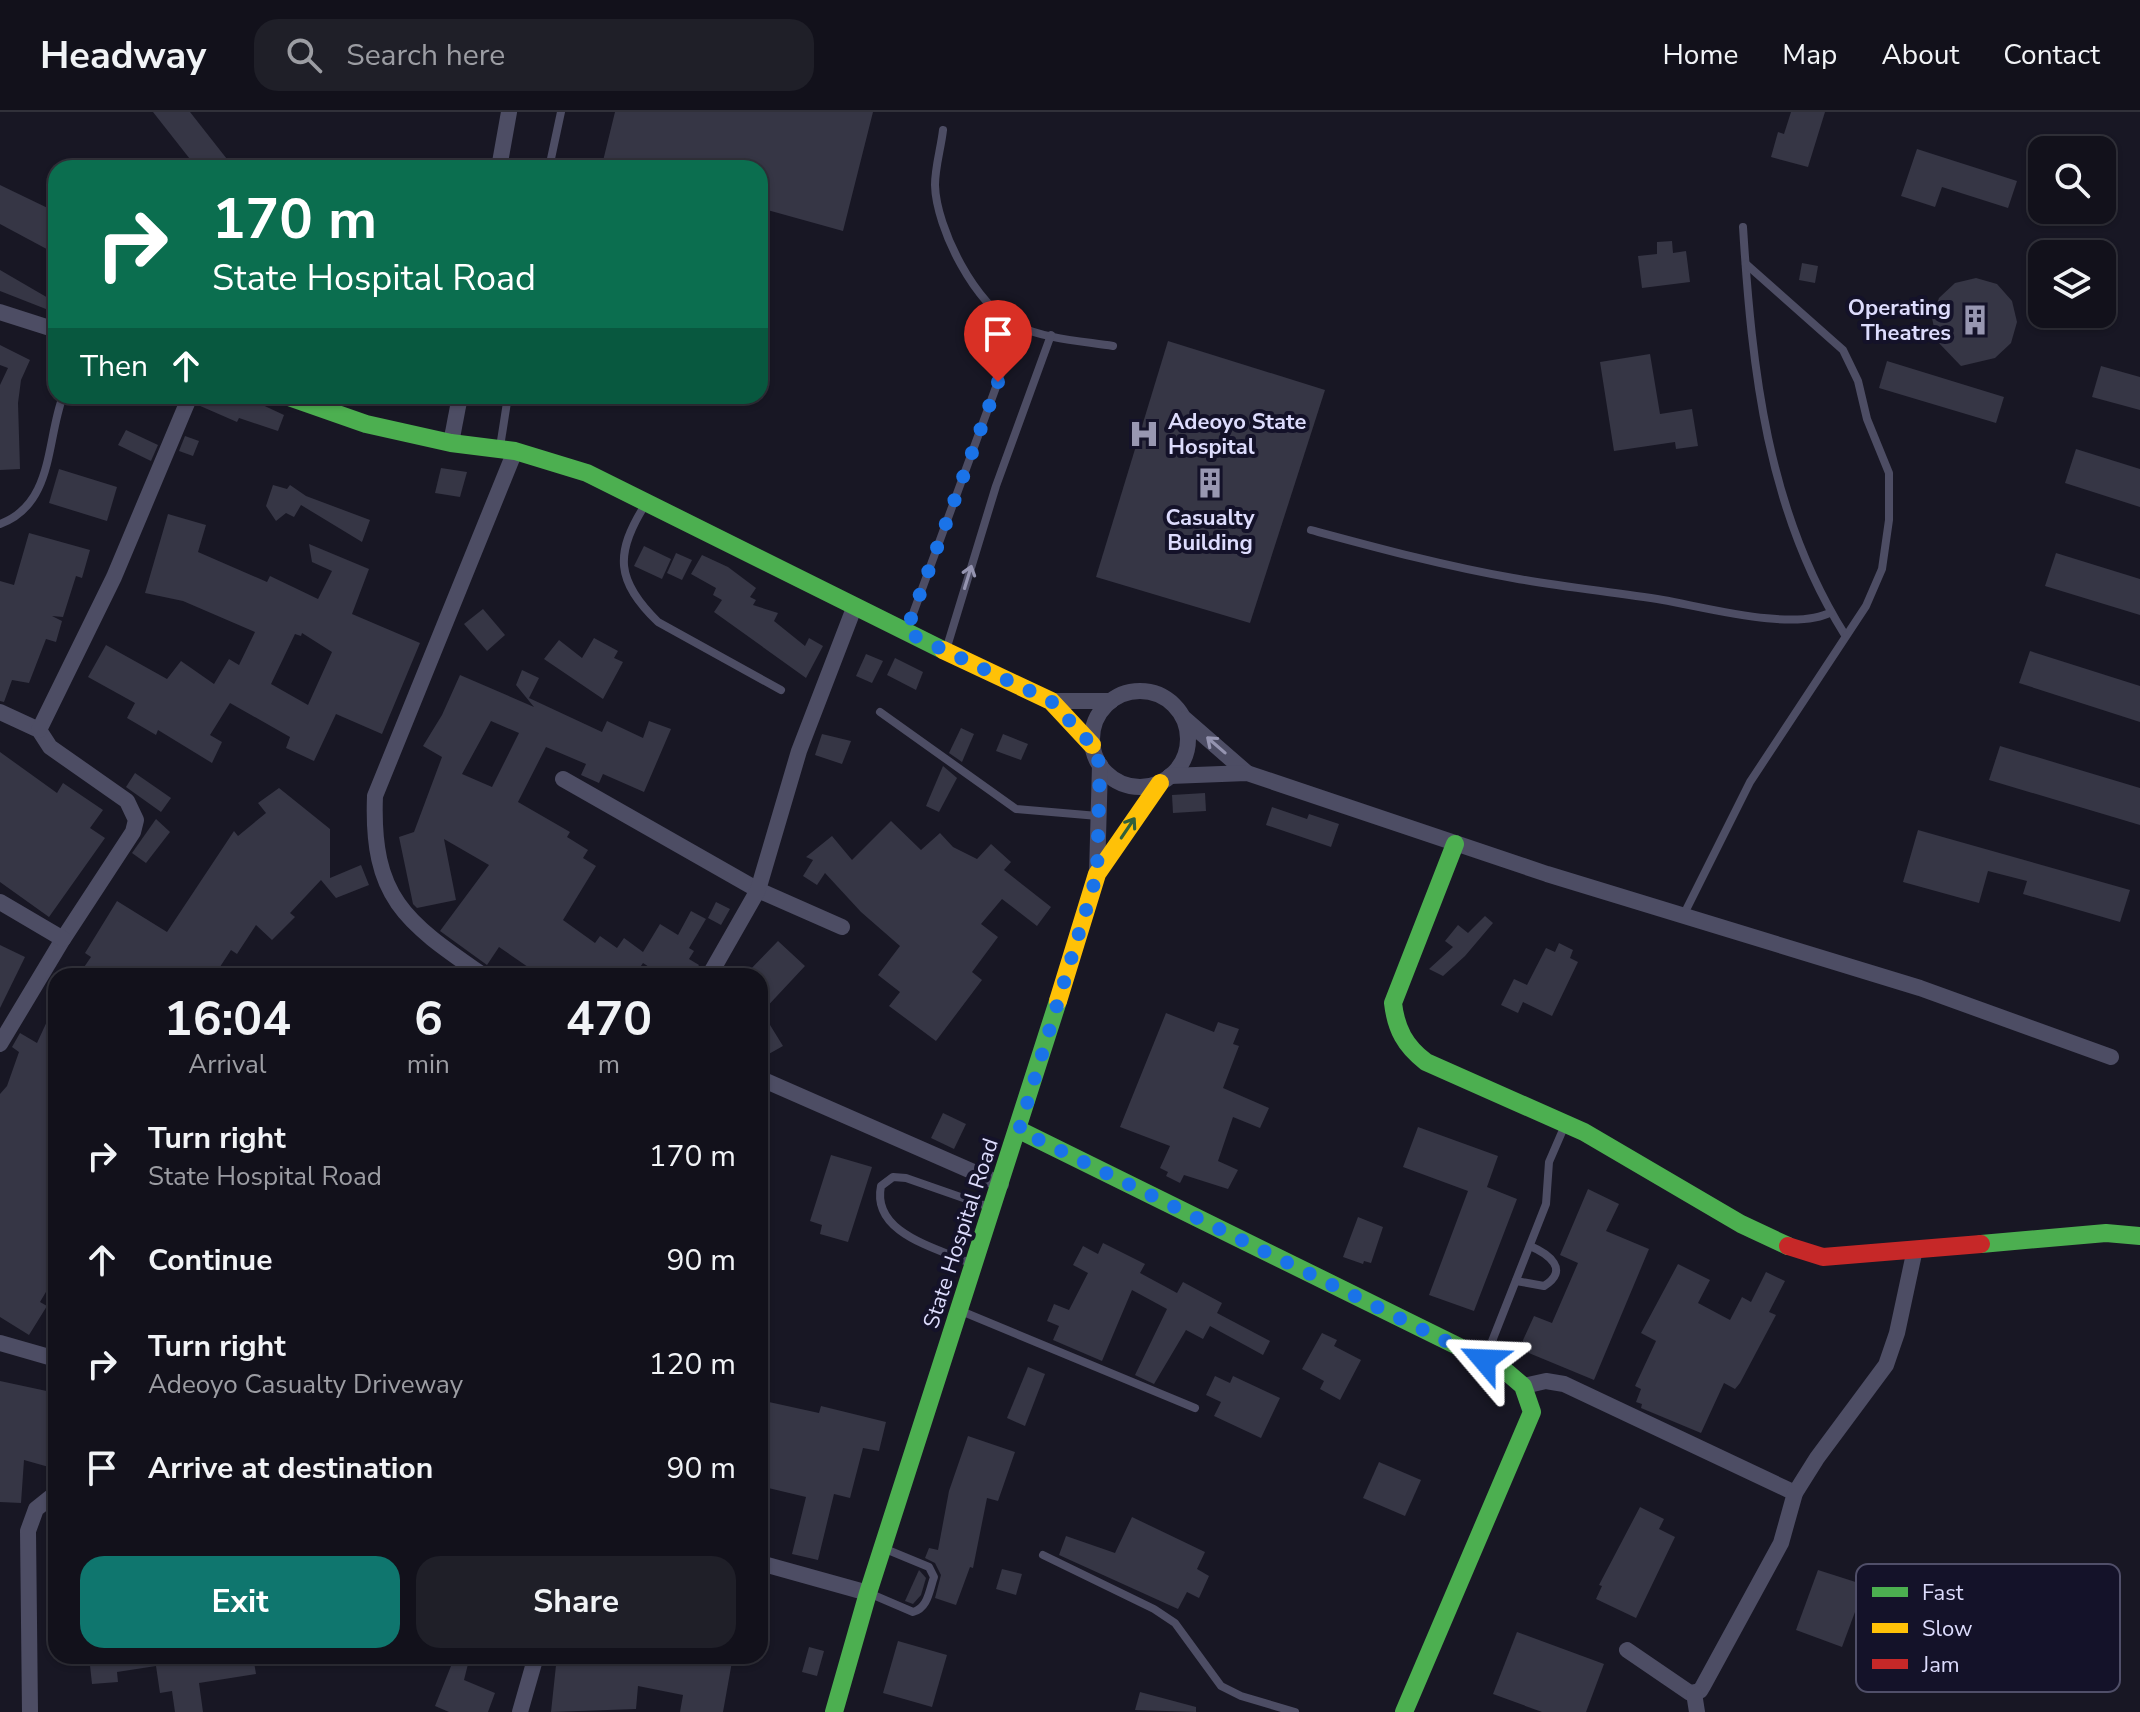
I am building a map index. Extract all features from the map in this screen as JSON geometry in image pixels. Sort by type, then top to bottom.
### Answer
[{"type":"street","points":[[500,160],[509,112]]},
{"type":"street","points":[[0,312],[48,327]]},
{"type":"street","points":[[39,730],[114,577],[187,404]]},
{"type":"street","points":[[309,404],[366,424],[451,443],[507,449],[587,473],[854,608],[1051,701],[1092,745],[1108,775],[1133,787],[1165,780],[1247,773]]},
{"type":"street","points":[[451,443],[458,404]]},
{"type":"street","points":[[472,968],[426,937],[396,904],[385,879],[374,819],[375,796],[507,449]]},
{"type":"street","points":[[714,968],[758,890],[799,751],[854,608]]},
{"type":"street","points":[[1051,701],[1111,701],[1134,692],[1158,694],[1247,773],[1455,844],[1920,988],[2111,1057]]},
{"type":"street","points":[[1092,745],[1096,721],[1111,701]]},
{"type":"street","points":[[0,712],[39,730],[50,747],[127,801],[136,820],[133,832],[63,939],[0,1044]]},
{"type":"street","points":[[1165,780],[1185,756],[1188,744],[1185,719]]},
{"type":"street","points":[[1097,874],[1100,765]]},
{"type":"street","points":[[563,779],[758,890],[842,927]]},
{"type":"street","name":"State Hospital Road","points":[[834,1712],[868,1593],[1019,1130],[1097,874],[1165,780]]},
{"type":"street","points":[[1455,844],[1393,1003],[1396,1030],[1408,1048],[1426,1062],[1603,1141],[1711,1206],[1801,1252],[1823,1257],[2106,1233],[2140,1236]]},
{"type":"street","points":[[0,902],[63,939]]},
{"type":"street","points":[[768,1082],[1001,1184]]},
{"type":"street","points":[[1019,1130],[1517,1377],[1531,1396],[1532,1412],[1404,1712]]},
{"type":"street","points":[[1694,1693],[1703,1686],[1781,1543],[1795,1493],[1886,1365],[1897,1333],[1915,1249]]},
{"type":"street","points":[[0,1343],[48,1353]]},
{"type":"street","points":[[1524,1386],[1546,1381],[1564,1384],[1795,1493]]},
{"type":"street","points":[[30,1712],[28,1531],[36,1509],[48,1499]]},
{"type":"street","points":[[768,1565],[868,1593]]},
{"type":"street","points":[[1627,1650],[1694,1693],[1697,1712]]},
{"type":"street","points":[[520,1712],[534,1664]]},
{"type":"lane","points":[[551,160],[561,112]]},
{"type":"lane","points":[[943,130],[935,186],[941,216],[959,259],[982,299],[1018,327],[1113,346]]},
{"type":"lane","points":[[1743,227],[1752,348],[1772,467],[1786,513],[1831,612],[1845,635]]},
{"type":"lane","points":[[1684,914],[1750,782],[1866,606],[1882,569],[1889,520],[1889,473],[1867,419],[1858,381],[1843,350],[1746,264]]},
{"type":"lane","points":[[906,632],[1018,327]]},
{"type":"lane","points":[[946,651],[996,486],[1051,335]]},
{"type":"lane","points":[[0,524],[31,504],[41,486],[51,430],[60,404]]},
{"type":"lane","points":[[507,449],[508,404]]},
{"type":"lane","points":[[647,502],[627,533],[622,560],[627,583],[642,606],[658,622],[781,690]]},
{"type":"lane","points":[[1311,530],[1434,562],[1516,579],[1752,615],[1802,620],[1820,619],[1831,612]]},
{"type":"lane","points":[[880,712],[999,800],[1016,809],[1098,816]]},
{"type":"lane","points":[[1484,1360],[1546,1204],[1549,1162],[1565,1125]]},
{"type":"lane","points":[[975,1266],[893,1227],[881,1213],[877,1201],[881,1186],[893,1177],[906,1178],[993,1209]]},
{"type":"lane","points":[[1516,1281],[1544,1286],[1555,1275],[1557,1266],[1551,1255],[1530,1246]]},
{"type":"lane","points":[[960,1310],[1195,1408]]},
{"type":"lane","points":[[868,1593],[913,1612],[918,1611],[924,1605],[934,1577],[929,1567],[883,1548]]},
{"type":"lane","points":[[1043,1555],[1154,1609],[1175,1623],[1221,1686],[1241,1696],[1295,1712]]},
{"type":"building","points":[[153,112],[190,112],[228,160],[191,160]]},
{"type":"building","points":[[615,112],[873,112],[843,231],[768,210],[768,160],[603,160]]},
{"type":"building","points":[[1791,112],[1825,112],[1808,167],[1771,157],[1778,132],[1784,134]]},
{"type":"building","points":[[1917,149],[2017,181],[2008,208],[1942,187],[1935,207],[1901,196]]},
{"type":"building","points":[[0,185],[48,208],[48,250],[0,224]]},
{"type":"building","points":[[1672,241],[1673,253],[1686,251],[1690,282],[1642,288],[1638,256],[1657,254],[1657,242]]},
{"type":"building","points":[[1802,263],[1818,266],[1815,283],[1799,280]]},
{"type":"building","points":[[0,270],[48,298],[48,310],[0,291]]},
{"type":"building","name":"Operating Theatres","points":[[1976,278],[1997,284],[2012,301],[2017,322],[2011,343],[1995,358],[1961,366],[1937,341],[1932,318],[1939,298],[1955,283]]},
{"type":"building","name":"Casualty Building","points":[[1168,341],[1325,390],[1250,623],[1096,577]]},
{"type":"building","points":[[0,345],[30,360],[21,380],[18,403],[20,469],[0,470],[0,385],[8,368],[0,365]]},
{"type":"building","points":[[1650,354],[1660,414],[1692,409],[1698,446],[1676,449],[1675,442],[1614,451],[1600,362]]},
{"type":"building","points":[[1887,361],[2004,397],[1996,423],[1879,388]]},
{"type":"building","points":[[2101,366],[2140,377],[2140,410],[2092,397]]},
{"type":"building","points":[[260,404],[284,415],[278,431],[239,418],[237,422],[198,405]]},
{"type":"building","points":[[126,430],[158,445],[151,461],[118,445]]},
{"type":"building","points":[[185,436],[199,441],[193,456],[179,451]]},
{"type":"building","points":[[2076,449],[2140,469],[2140,507],[2065,483]]},
{"type":"building","points":[[441,468],[467,472],[460,497],[435,493]]},
{"type":"building","points":[[59,469],[117,487],[107,521],[49,503]]},
{"type":"building","points":[[273,485],[287,489],[290,485],[306,496],[370,520],[362,542],[301,505],[294,517],[286,513],[276,521],[266,506]]},
{"type":"building","points":[[168,514],[206,525],[198,552],[267,582],[270,576],[318,599],[332,571],[312,562],[309,544],[369,569],[352,614],[420,643],[382,734],[336,714],[314,761],[286,748],[290,737],[230,703],[210,735],[222,742],[212,763],[158,730],[156,735],[127,718],[135,703],[88,677],[106,645],[167,679],[181,661],[214,684],[229,659],[239,665],[255,632],[183,601],[145,593]],"holes":[[[302,633],[332,652],[308,705],[271,684],[295,634],[301,636]]]},
{"type":"building","points":[[29,533],[90,550],[82,578],[76,576],[63,617],[52,616],[62,621],[56,642],[46,639],[29,683],[12,680],[4,702],[0,701],[0,581],[14,585]]},
{"type":"building","points":[[644,546],[671,559],[662,579],[634,566]]},
{"type":"building","points":[[676,553],[692,560],[682,580],[667,573]]},
{"type":"building","points":[[2056,553],[2140,579],[2140,615],[2045,586]]},
{"type":"building","points":[[702,555],[728,567],[756,588],[750,597],[756,600],[753,605],[778,613],[774,621],[805,646],[809,638],[823,646],[806,678],[714,612],[722,600],[713,595],[716,588],[691,574]]},
{"type":"building","points":[[483,609],[505,635],[487,651],[464,624]]},
{"type":"building","points":[[594,638],[618,651],[614,658],[623,662],[603,699],[544,659],[559,640],[582,658]]},
{"type":"building","points":[[2030,651],[2140,686],[2140,722],[2019,683]]},
{"type":"building","points":[[866,654],[883,661],[872,683],[856,676]]},
{"type":"building","points":[[895,658],[923,672],[916,690],[887,675]]},
{"type":"building","points":[[522,670],[539,678],[529,698],[602,732],[607,721],[643,738],[649,721],[671,729],[644,792],[603,774],[599,783],[581,775],[586,764],[546,747],[518,802],[570,832],[567,837],[588,850],[583,858],[596,866],[563,920],[595,943],[600,936],[617,948],[624,938],[643,952],[660,924],[678,935],[691,911],[706,919],[689,948],[694,951],[689,959],[699,965],[697,968],[651,968],[643,963],[640,968],[529,968],[499,947],[487,965],[440,931],[489,865],[444,839],[456,900],[417,908],[413,904],[399,837],[414,832],[442,757],[423,746],[442,715],[460,675],[534,707],[516,685]],"holes":[[[491,721],[519,733],[492,787],[462,774]]]},
{"type":"building","points":[[961,728],[974,734],[962,762],[949,753]]},
{"type":"building","points":[[822,734],[851,741],[842,764],[815,755]]},
{"type":"building","points":[[1003,734],[1028,744],[1021,760],[996,751]]},
{"type":"building","points":[[2000,746],[2140,788],[2140,825],[1989,780]]},
{"type":"building","points":[[0,752],[57,793],[63,783],[103,810],[90,828],[105,838],[49,917],[0,882]]},
{"type":"building","points":[[943,766],[957,778],[939,812],[926,806]]},
{"type":"building","points":[[135,773],[171,798],[161,812],[126,787]]},
{"type":"building","points":[[279,788],[330,829],[330,878],[361,865],[369,885],[336,898],[321,880],[290,913],[295,917],[272,940],[256,925],[237,954],[231,950],[219,968],[83,968],[91,957],[85,953],[117,901],[167,932],[234,831],[238,836],[266,813],[258,803]]},
{"type":"building","points":[[1205,793],[1206,811],[1173,813],[1172,795]]},
{"type":"building","points":[[1272,807],[1307,819],[1309,814],[1339,824],[1331,847],[1266,825]]},
{"type":"building","points":[[156,819],[170,832],[146,863],[132,853]]},
{"type":"building","points":[[891,821],[921,850],[940,833],[953,847],[977,859],[991,844],[1011,862],[1004,870],[1051,907],[1037,926],[1002,899],[981,924],[998,937],[972,972],[982,980],[936,1041],[889,1006],[900,992],[878,975],[900,946],[861,912],[825,873],[817,885],[803,876],[813,860],[806,857],[832,836],[852,860]]},
{"type":"building","points":[[1918,830],[2130,890],[2120,922],[2023,894],[2027,881],[1988,871],[1979,903],[1903,882]]},
{"type":"building","points":[[716,902],[730,909],[721,925],[708,918]]},
{"type":"building","points":[[1485,916],[1493,923],[1465,956],[1443,976],[1429,969],[1453,947],[1445,941],[1458,925],[1468,933]]},
{"type":"building","points":[[778,941],[805,966],[768,1006],[768,968],[752,968]]},
{"type":"building","points":[[1559,943],[1573,950],[1570,958],[1578,962],[1552,1016],[1523,1002],[1518,1013],[1501,1005],[1514,979],[1527,985],[1546,948],[1555,952]]},
{"type":"building","points":[[0,945],[25,957],[0,1008]]},
{"type":"building","points":[[1166,1013],[1214,1032],[1218,1022],[1239,1029],[1233,1044],[1239,1046],[1223,1088],[1269,1108],[1260,1128],[1233,1117],[1218,1161],[1238,1170],[1228,1189],[1184,1175],[1180,1183],[1166,1176],[1168,1172],[1160,1168],[1170,1146],[1120,1127]]},
{"type":"building","points":[[48,1019],[48,1288],[40,1302],[47,1306],[29,1335],[0,1317],[0,1094],[7,1086],[19,1052],[12,1047],[20,1033],[37,1043]]},
{"type":"building","points":[[768,1022],[783,1046],[768,1054]]},
{"type":"building","points":[[943,1113],[966,1124],[954,1149],[931,1138]]},
{"type":"building","points":[[1418,1127],[1498,1156],[1487,1187],[1517,1199],[1474,1311],[1429,1295],[1468,1191],[1403,1167]]},
{"type":"building","points":[[831,1155],[872,1167],[848,1242],[820,1234],[822,1225],[810,1221]]},
{"type":"building","points":[[1588,1189],[1619,1204],[1606,1231],[1649,1249],[1594,1380],[1519,1349],[1534,1316],[1552,1323],[1578,1263],[1560,1255]]},
{"type":"building","points":[[1358,1217],[1383,1227],[1371,1263],[1364,1261],[1363,1264],[1343,1257]]},
{"type":"building","points":[[1103,1243],[1145,1264],[1140,1273],[1177,1293],[1183,1282],[1222,1303],[1217,1313],[1270,1341],[1263,1355],[1210,1326],[1203,1339],[1186,1330],[1154,1384],[1139,1377],[1135,1375],[1167,1309],[1132,1290],[1102,1361],[1053,1340],[1059,1326],[1047,1321],[1054,1304],[1069,1310],[1088,1273],[1073,1265],[1083,1246],[1098,1254]]},
{"type":"building","points":[[1678,1264],[1710,1280],[1698,1303],[1730,1320],[1742,1297],[1751,1302],[1766,1272],[1785,1281],[1769,1312],[1776,1315],[1740,1383],[1735,1389],[1724,1383],[1701,1433],[1641,1408],[1642,1404],[1636,1402],[1641,1389],[1635,1386],[1656,1341],[1641,1333]]},
{"type":"building","points":[[1322,1333],[1337,1340],[1334,1346],[1361,1360],[1340,1400],[1320,1389],[1324,1381],[1302,1369]]},
{"type":"building","points":[[1028,1367],[1045,1374],[1025,1426],[1007,1418]]},
{"type":"building","points":[[1215,1376],[1230,1383],[1233,1376],[1280,1398],[1261,1438],[1214,1416],[1221,1402],[1206,1395]]},
{"type":"building","points":[[0,1381],[48,1391],[48,1467],[24,1460],[21,1503],[0,1502]]},
{"type":"building","points":[[768,1402],[819,1413],[821,1406],[886,1422],[879,1451],[863,1448],[850,1498],[834,1494],[818,1560],[792,1554],[806,1497],[768,1488]]},
{"type":"building","points":[[968,1436],[1015,1452],[998,1501],[987,1498],[973,1568],[970,1567],[956,1605],[935,1598],[941,1575],[935,1563],[925,1558],[929,1548],[938,1550],[949,1491]]},
{"type":"building","points":[[1379,1462],[1421,1480],[1405,1516],[1363,1498]]},
{"type":"building","points":[[1640,1507],[1664,1519],[1659,1529],[1675,1537],[1636,1618],[1596,1599],[1602,1586],[1599,1585]]},
{"type":"building","points":[[1132,1517],[1205,1552],[1197,1569],[1209,1576],[1199,1598],[1187,1592],[1178,1609],[1059,1555],[1066,1536],[1115,1553]]},
{"type":"building","points":[[1002,1569],[1022,1574],[1016,1595],[996,1589]]},
{"type":"building","points":[[919,1570],[926,1578],[921,1595],[913,1604],[905,1601]]},
{"type":"building","points":[[1818,1570],[1856,1582],[1856,1609],[1842,1647],[1796,1630]]},
{"type":"building","points":[[1517,1632],[1604,1664],[1586,1712],[1542,1712],[1493,1694]]},
{"type":"building","points":[[898,1641],[947,1655],[932,1707],[883,1693]]},
{"type":"building","points":[[809,1647],[824,1651],[817,1676],[802,1672]]},
{"type":"building","points":[[90,1664],[254,1664],[256,1674],[199,1683],[203,1712],[175,1712],[172,1691],[160,1693],[156,1666],[117,1672],[118,1682],[92,1684]]},
{"type":"building","points":[[452,1664],[468,1664],[464,1680],[495,1693],[488,1712],[449,1712],[435,1706]]},
{"type":"building","points":[[556,1664],[732,1664],[723,1712],[680,1712],[683,1695],[638,1686],[636,1709],[551,1712]]},
{"type":"building","points":[[1140,1692],[1196,1707],[1196,1712],[1135,1710]]},
{"type":"traffic: fast","points":[[309,404],[366,424],[451,443],[515,451],[587,473],[943,650]]},
{"type":"traffic: fast","points":[[1455,844],[1393,1003],[1399,1029],[1412,1050],[1426,1062],[1584,1132],[1741,1224],[1788,1246]]},
{"type":"traffic: fast","points":[[834,1712],[868,1593],[1058,1001]]},
{"type":"traffic: fast","points":[[1019,1130],[1502,1368],[1523,1386],[1532,1412],[1404,1712]]},
{"type":"traffic: fast","points":[[1981,1244],[2106,1233],[2140,1236]]},
{"type":"traffic: slow","points":[[943,650],[1051,701],[1092,745]]},
{"type":"traffic: slow","points":[[1058,1001],[1097,874],[1160,783]]},
{"type":"traffic: jam","points":[[1788,1246],[1823,1257],[1981,1244]]},
{"type":"place","name":"Operating Theatres","points":[[1975,320]]},
{"type":"place","name":"Adeoyo State Hospital","points":[[1144,434]]},
{"type":"place","name":"Casualty Building","points":[[1210,483]]},
{"type":"route","points":[[998,382],[906,632],[1051,701],[1092,745],[1100,765],[1097,874],[1019,1130],[1484,1360]]}]
